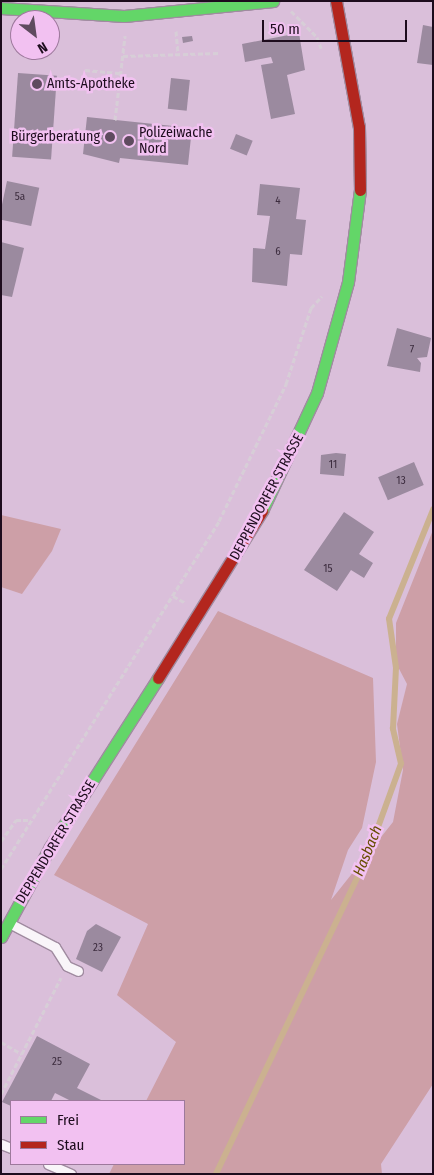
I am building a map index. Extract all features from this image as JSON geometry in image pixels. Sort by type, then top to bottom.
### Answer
[{"type":"street","points":[[1,8],[124,16],[273,1]]},
{"type":"street","name":"DEPPENDORFER STRASSE","points":[[1,937],[50,847],[201,613],[270,496],[317,393],[348,282],[360,199],[360,152],[355,101],[336,1]]},
{"type":"lane","points":[[9,923],[55,947],[67,966],[78,972]]},
{"type":"lane","points":[[50,1165],[71,1174]]},
{"type":"path","points":[[288,8],[317,37],[323,53]]},
{"type":"path","points":[[115,120],[123,56],[124,16]]},
{"type":"path","points":[[123,56],[219,53]]},
{"type":"path","points":[[85,70],[121,74]]},
{"type":"path","points":[[1,869],[219,521],[286,384],[311,308],[320,297],[348,282]]},
{"type":"path","points":[[1,841],[16,820],[31,820]]},
{"type":"path","points":[[1,1094],[67,966]]},
{"type":"path","points":[[1,1042],[22,1054]]},
{"type":"shaded area","points":[[1,515],[61,529],[52,551],[22,594],[1,587]]},
{"type":"shaded area","points":[[433,530],[433,1084],[381,1164],[382,1174],[109,1174],[114,1165],[185,1165],[185,1100],[147,1100],[176,1042],[117,995],[148,924],[54,875],[218,611],[373,678],[376,762],[362,828],[348,850],[331,900],[393,822],[403,770],[397,724],[407,684],[396,663],[396,623]]},
{"type":"building","points":[[423,25],[433,27],[433,65],[417,63]]},
{"type":"building","points":[[299,33],[305,70],[287,75],[295,114],[271,119],[261,65],[273,63],[271,57],[245,62],[242,44]]},
{"type":"building","points":[[192,36],[193,41],[183,43],[182,37]]},
{"type":"building","points":[[18,73],[57,76],[51,160],[12,157]]},
{"type":"building","points":[[171,78],[190,80],[187,111],[168,109]]},
{"type":"building","points":[[87,117],[192,128],[188,165],[120,158],[119,163],[83,154]]},
{"type":"building","points":[[236,134],[253,141],[247,156],[230,149]]},
{"type":"building","points":[[7,181],[39,188],[31,226],[1,220],[1,209]]},
{"type":"building","points":[[260,184],[300,188],[296,219],[306,220],[302,255],[290,254],[287,286],[252,282],[253,248],[265,249],[270,216],[257,215]]},
{"type":"building","points":[[1,242],[24,248],[12,297],[1,295]]},
{"type":"building","points":[[397,328],[431,338],[427,357],[417,358],[421,363],[420,372],[387,366]]},
{"type":"building","points":[[346,454],[344,476],[320,474],[321,455]]},
{"type":"building","points":[[414,462],[424,485],[388,500],[378,477]]},
{"type":"building","points":[[344,512],[374,532],[359,554],[373,563],[364,578],[351,570],[337,591],[304,570]]},
{"type":"building","points":[[96,924],[121,937],[102,972],[76,959],[87,931]]},
{"type":"building","points":[[37,1036],[90,1064],[77,1088],[101,1100],[69,1100],[55,1093],[52,1100],[10,1100],[10,1106],[2,1102]]},
{"type":"waterway","name":"Hasbach","points":[[216,1174],[368,855],[401,764],[393,729],[396,668],[389,619],[433,510]]},
{"type":"traffic: fast","points":[[1,8],[124,16],[273,1]]},
{"type":"traffic: fast","points":[[262,511],[317,393],[348,282],[360,190]]},
{"type":"traffic: fast","points":[[1,937],[50,847],[158,678]]},
{"type":"traffic: jam","points":[[336,1],[359,127],[360,190]]},
{"type":"traffic: jam","points":[[158,678],[262,511]]},
{"type":"place","name":"Amts-Apotheke","points":[[37,84]]},
{"type":"place","name":"Bürgerberatung","points":[[110,137]]},
{"type":"place","name":"Polizeiwache Nord","points":[[129,141]]}]
